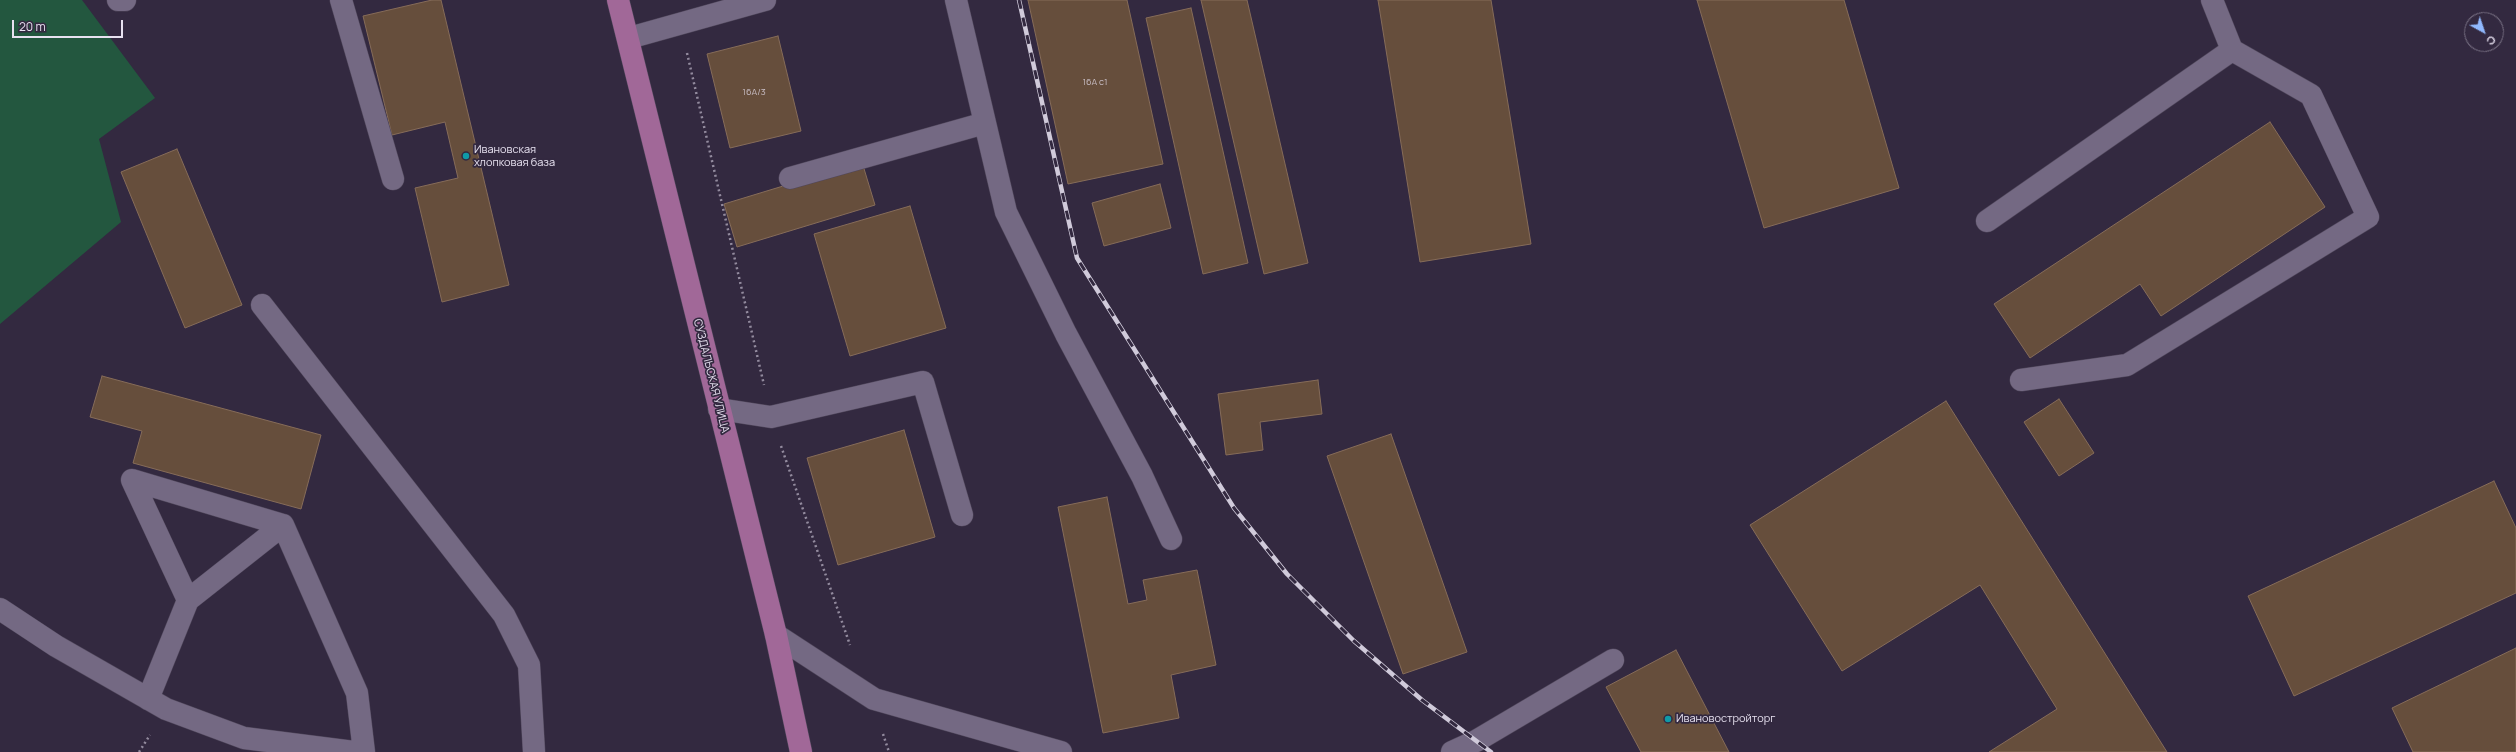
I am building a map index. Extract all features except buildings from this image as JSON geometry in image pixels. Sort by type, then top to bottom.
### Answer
[{"type":"main road","name":"СУЗДАЛЬСКАЯ УЛИЦА","points":[[618,0],[629,38],[719,409],[776,635],[801,752]]},
{"type":"lane","points":[[118,0],[125,0]]},
{"type":"lane","points":[[341,0],[393,179]]},
{"type":"lane","points":[[629,38],[765,0]]},
{"type":"lane","points":[[956,0],[1006,212],[1066,334],[1142,476],[1172,539]]},
{"type":"lane","points":[[2021,380],[2127,365],[2368,217],[2311,96],[2232,50],[2212,0]]},
{"type":"lane","points":[[1987,220],[2232,50]]},
{"type":"lane","points":[[790,178],[985,123]]},
{"type":"lane","points":[[262,304],[504,615],[529,665],[534,752]]},
{"type":"lane","points":[[719,409],[771,417],[923,382],[962,515]]},
{"type":"lane","points":[[188,600],[132,480],[283,525],[357,693],[364,752]]},
{"type":"lane","points":[[148,699],[188,600],[283,525]]},
{"type":"lane","points":[[0,609],[56,646],[166,709],[244,738],[354,752]]},
{"type":"lane","points":[[776,635],[874,699],[1061,752]]},
{"type":"lane","points":[[1452,752],[1476,741],[1613,660]]},
{"type":"path","points":[[680,23],[771,417],[852,650]]},
{"type":"path","points":[[874,699],[889,752]]},
{"type":"green space","points":[[0,0],[82,0],[155,98],[99,139],[121,222],[0,324]]},
{"type":"railway","points":[[1019,0],[1077,258],[1234,508],[1287,574],[1354,641],[1422,700],[1491,752]]},
{"type":"place","name":"Ивановская хлопковая база","points":[[466,156]]},
{"type":"place","name":"Ивановостройторг","points":[[1668,719]]}]
